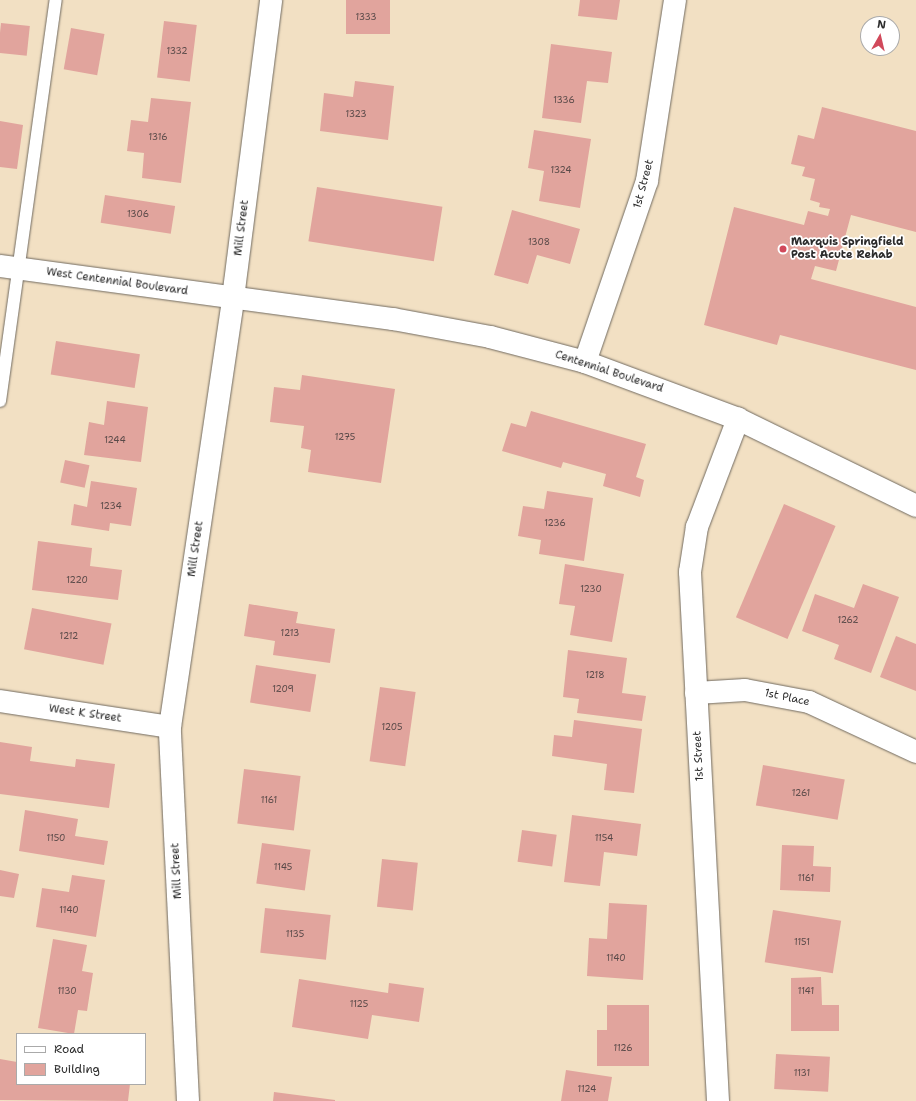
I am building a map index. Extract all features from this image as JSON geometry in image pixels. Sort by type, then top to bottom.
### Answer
[{"type":"street","name":"Mill Street","points":[[188,1101],[170,727],[233,298],[271,0]]},
{"type":"street","name":"1st Street","points":[[585,362],[647,181],[664,89],[676,0]]},
{"type":"street","name":"West Centennial Boulevard","points":[[10,268],[233,298]]},
{"type":"street","name":"Centennial Boulevard","points":[[233,298],[393,319],[490,337],[585,362],[738,419],[916,506]]},
{"type":"street","name":"1st Street","points":[[718,1101],[690,572],[697,527],[738,419]]},
{"type":"street","name":"1st Place","points":[[696,693],[745,690],[810,702],[916,752]]},
{"type":"street","name":"West K Street","points":[[0,701],[170,727]]},
{"type":"lane","points":[[0,402],[10,268],[56,0]]},
{"type":"building","points":[[346,0],[390,0],[390,34],[346,34]]},
{"type":"building","points":[[580,0],[620,0],[617,20],[578,16]]},
{"type":"building","points":[[164,21],[197,25],[190,82],[157,78]]},
{"type":"building","points":[[1,23],[30,26],[27,56],[0,53]]},
{"type":"building","points":[[71,28],[104,34],[97,75],[64,69]]},
{"type":"building","points":[[551,44],[612,52],[608,83],[587,81],[581,123],[542,118]]},
{"type":"building","points":[[355,81],[394,86],[388,140],[320,131],[324,93],[353,97]]},
{"type":"building","points":[[151,98],[191,102],[181,183],[142,178],[144,153],[127,151],[131,120],[148,122]]},
{"type":"building","name":"Marquis Springfield Post Acute Rehab","points":[[822,107],[916,131],[916,232],[851,215],[836,271],[815,266],[811,279],[916,307],[916,370],[780,335],[777,345],[704,325],[734,207],[804,225],[808,211],[828,216],[830,209],[819,207],[820,203],[810,200],[815,179],[802,176],[805,167],[791,164],[798,135],[814,139]]},
{"type":"building","points":[[0,121],[23,125],[17,169],[0,167]]},
{"type":"building","points":[[534,130],[591,139],[580,208],[539,201],[544,171],[528,168]]},
{"type":"building","points":[[317,187],[442,207],[434,261],[308,241]]},
{"type":"building","points":[[105,195],[175,206],[171,234],[101,223]]},
{"type":"building","points":[[512,210],[580,229],[570,264],[537,255],[528,284],[494,275]]},
{"type":"building","points":[[56,341],[140,354],[135,388],[51,375]]},
{"type":"building","points":[[302,375],[395,389],[381,483],[308,472],[311,450],[301,448],[304,426],[270,422],[274,387],[300,390]]},
{"type":"building","points":[[107,401],[148,407],[141,462],[84,455],[89,422],[104,425]]},
{"type":"building","points":[[531,411],[646,444],[636,477],[644,480],[640,497],[603,486],[606,474],[563,462],[561,468],[502,451],[511,423],[526,427]]},
{"type":"building","points":[[65,460],[89,465],[85,488],[60,482]]},
{"type":"building","points":[[91,481],[137,488],[131,526],[110,523],[109,531],[71,525],[74,504],[87,507]]},
{"type":"building","points":[[547,491],[593,498],[584,561],[539,554],[541,540],[518,536],[523,506],[544,509]]},
{"type":"building","points":[[784,504],[836,526],[787,639],[736,617]]},
{"type":"building","points":[[38,541],[92,548],[90,566],[122,570],[118,600],[32,590]]},
{"type":"building","points":[[565,564],[624,574],[612,642],[570,635],[575,606],[559,604]]},
{"type":"building","points":[[863,584],[899,597],[871,673],[834,659],[839,645],[802,631],[815,594],[854,608]]},
{"type":"building","points":[[249,604],[298,612],[296,623],[335,629],[330,663],[273,655],[275,641],[244,636]]},
{"type":"building","points":[[32,608],[112,623],[103,665],[24,649]]},
{"type":"building","points":[[896,636],[916,644],[916,691],[880,677]]},
{"type":"building","points":[[568,650],[627,658],[622,693],[646,696],[642,721],[577,713],[579,699],[563,697]]},
{"type":"building","points":[[256,665],[316,675],[310,712],[250,703]]},
{"type":"building","points":[[380,687],[416,692],[405,766],[370,761]]},
{"type":"building","points":[[574,720],[642,729],[634,793],[604,790],[607,764],[552,756],[554,735],[572,737]]},
{"type":"building","points":[[0,742],[32,747],[30,761],[75,767],[76,759],[115,764],[109,808],[0,794]]},
{"type":"building","points":[[763,765],[845,779],[838,820],[756,805]]},
{"type":"building","points":[[244,769],[301,776],[294,831],[237,824]]},
{"type":"building","points":[[25,810],[78,819],[75,836],[108,841],[104,865],[19,851]]},
{"type":"building","points":[[572,815],[641,824],[637,856],[604,852],[600,886],[564,882]]},
{"type":"building","points":[[522,830],[557,835],[552,867],[518,862]]},
{"type":"building","points":[[262,843],[311,850],[305,890],[256,884]]},
{"type":"building","points":[[782,845],[814,846],[813,866],[831,867],[830,892],[780,890]]},
{"type":"building","points":[[382,859],[418,863],[413,911],[377,907]]},
{"type":"building","points":[[0,870],[19,874],[14,898],[0,896]]},
{"type":"building","points":[[72,875],[105,880],[96,937],[36,927],[42,888],[69,892]]},
{"type":"building","points":[[609,903],[647,905],[643,980],[587,976],[589,938],[607,939]]},
{"type":"building","points":[[265,908],[331,915],[326,960],[260,953]]},
{"type":"building","points":[[773,910],[841,921],[833,973],[765,962]]},
{"type":"building","points":[[53,939],[87,945],[82,971],[93,973],[87,1011],[78,1010],[74,1033],[38,1028]]},
{"type":"building","points":[[821,977],[822,1005],[839,1005],[839,1031],[791,1031],[791,978]]},
{"type":"building","points":[[299,979],[388,993],[389,983],[424,988],[419,1022],[372,1015],[368,1039],[292,1027]]},
{"type":"building","points":[[607,1005],[649,1005],[649,1066],[597,1066],[597,1030],[607,1030]]},
{"type":"building","points":[[776,1054],[830,1057],[828,1092],[774,1089]]},
{"type":"building","points":[[0,1059],[16,1062],[16,1085],[130,1085],[128,1101],[0,1100]]},
{"type":"building","points":[[566,1070],[612,1077],[608,1101],[561,1101]]},
{"type":"building","points":[[274,1092],[335,1100],[335,1101],[273,1101]]},
{"type":"place","name":"Marquis Springfield Post Acute Rehab","points":[[783,249]]}]
